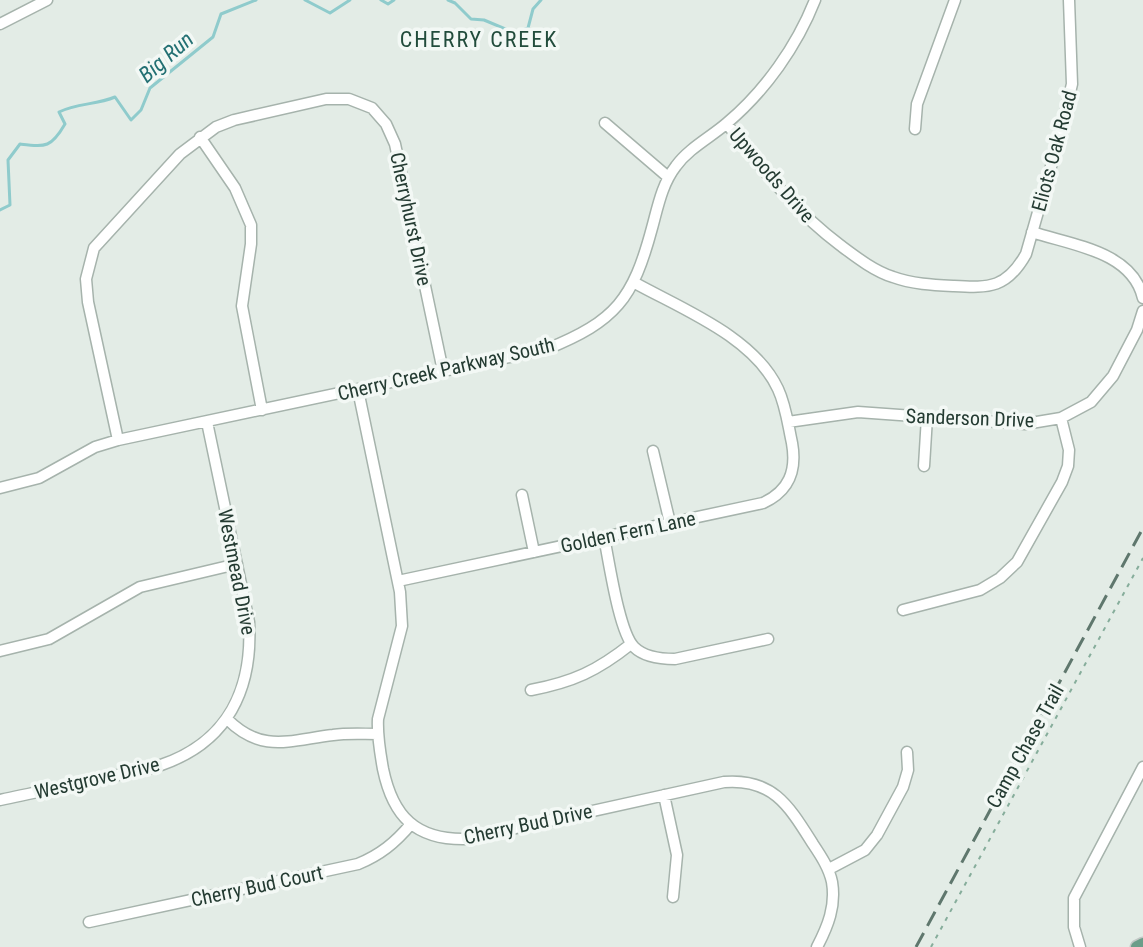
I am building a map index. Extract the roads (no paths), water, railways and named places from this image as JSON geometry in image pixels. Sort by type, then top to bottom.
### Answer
[{"type":"main road","points":[[1137,947],[1143,944]]},
{"type":"street","points":[[0,24],[47,0]]},
{"type":"street","name":"Cherry Creek Parkway South","points":[[0,488],[39,478],[95,447],[118,440],[547,349],[582,335],[601,322],[635,283],[668,177],[678,162],[727,124],[770,79],[815,0]]},
{"type":"street","points":[[915,129],[917,104],[955,0]]},
{"type":"street","name":"Eliots Oak Road","points":[[993,286],[1007,279],[1026,254],[1072,84],[1069,0]]},
{"type":"street","name":"Cherryhurst Drive","points":[[118,440],[88,302],[86,279],[90,257],[126,211],[200,137],[234,120],[326,99],[349,99],[372,108],[386,124],[395,144],[443,371]]},
{"type":"street","points":[[605,123],[668,177]]},
{"type":"street","name":"Upwoods Drive","points":[[727,124],[783,195],[810,222],[856,257],[891,276],[914,282],[993,286]]},
{"type":"street","points":[[200,137],[235,188],[251,225],[242,306],[262,410]]},
{"type":"street","points":[[1032,232],[1105,256],[1127,267],[1141,288],[1143,298]]},
{"type":"street","points":[[635,283],[731,337],[758,359],[778,388],[788,422]]},
{"type":"street","name":"Sanderson Drive","points":[[788,422],[858,412],[1025,424],[1061,418],[1091,402],[1113,376],[1137,330],[1143,311]]},
{"type":"street","points":[[358,390],[398,581],[402,626],[378,719],[377,734],[388,790],[397,809],[411,824]]},
{"type":"street","points":[[924,466],[927,417]]},
{"type":"street","points":[[903,610],[980,590],[1000,578],[1017,562],[1068,466],[1069,450],[1061,418]]},
{"type":"street","name":"Westmead Drive","points":[[207,422],[249,622],[251,650],[247,673],[227,719]]},
{"type":"street","name":"Golden Fern Lane","points":[[398,581],[763,503],[777,497],[787,486],[794,460],[788,422]]},
{"type":"street","points":[[653,451],[670,523]]},
{"type":"street","points":[[522,495],[534,552]]},
{"type":"street","points":[[604,537],[622,621],[631,644],[647,655],[675,659],[768,639]]},
{"type":"street","points":[[0,651],[49,639],[140,587],[237,564]]},
{"type":"street","points":[[531,690],[579,678],[631,644]]},
{"type":"street","points":[[227,719],[243,733],[266,742],[336,734],[377,734]]},
{"type":"street","name":"Westgrove Drive","points":[[0,800],[159,766],[197,748],[227,719]]},
{"type":"street","points":[[829,869],[865,850],[877,835],[903,787],[908,770],[907,752]]},
{"type":"street","points":[[1080,947],[1074,927],[1074,898],[1143,767]]},
{"type":"street","name":"Cherry Bud Drive","points":[[411,824],[437,837],[466,839],[724,782],[747,782],[762,786],[792,810],[829,869],[831,915],[817,947]]},
{"type":"street","points":[[664,795],[677,855],[673,897]]},
{"type":"street","name":"Cherry Bud Court","points":[[89,922],[358,864],[378,856],[411,824]]},
{"type":"waterway","name":"Big Run","points":[[0,210],[10,205],[8,160],[20,144],[42,145],[56,138],[65,124],[59,112],[115,97],[131,120],[141,110],[150,88],[213,37],[221,14],[256,0]]},
{"type":"waterway","name":"Big Run","points":[[305,0],[330,13],[350,0]]},
{"type":"waterway","name":"Big Run","points":[[381,0],[388,4],[394,0]]},
{"type":"waterway","name":"Big Run","points":[[448,0],[471,19],[484,20],[515,33],[528,28],[533,9],[541,0]]},
{"type":"railway","points":[[916,947],[1143,528]]},
{"type":"district","name":"CHERRY CREEK","points":[[479,39]]}]
